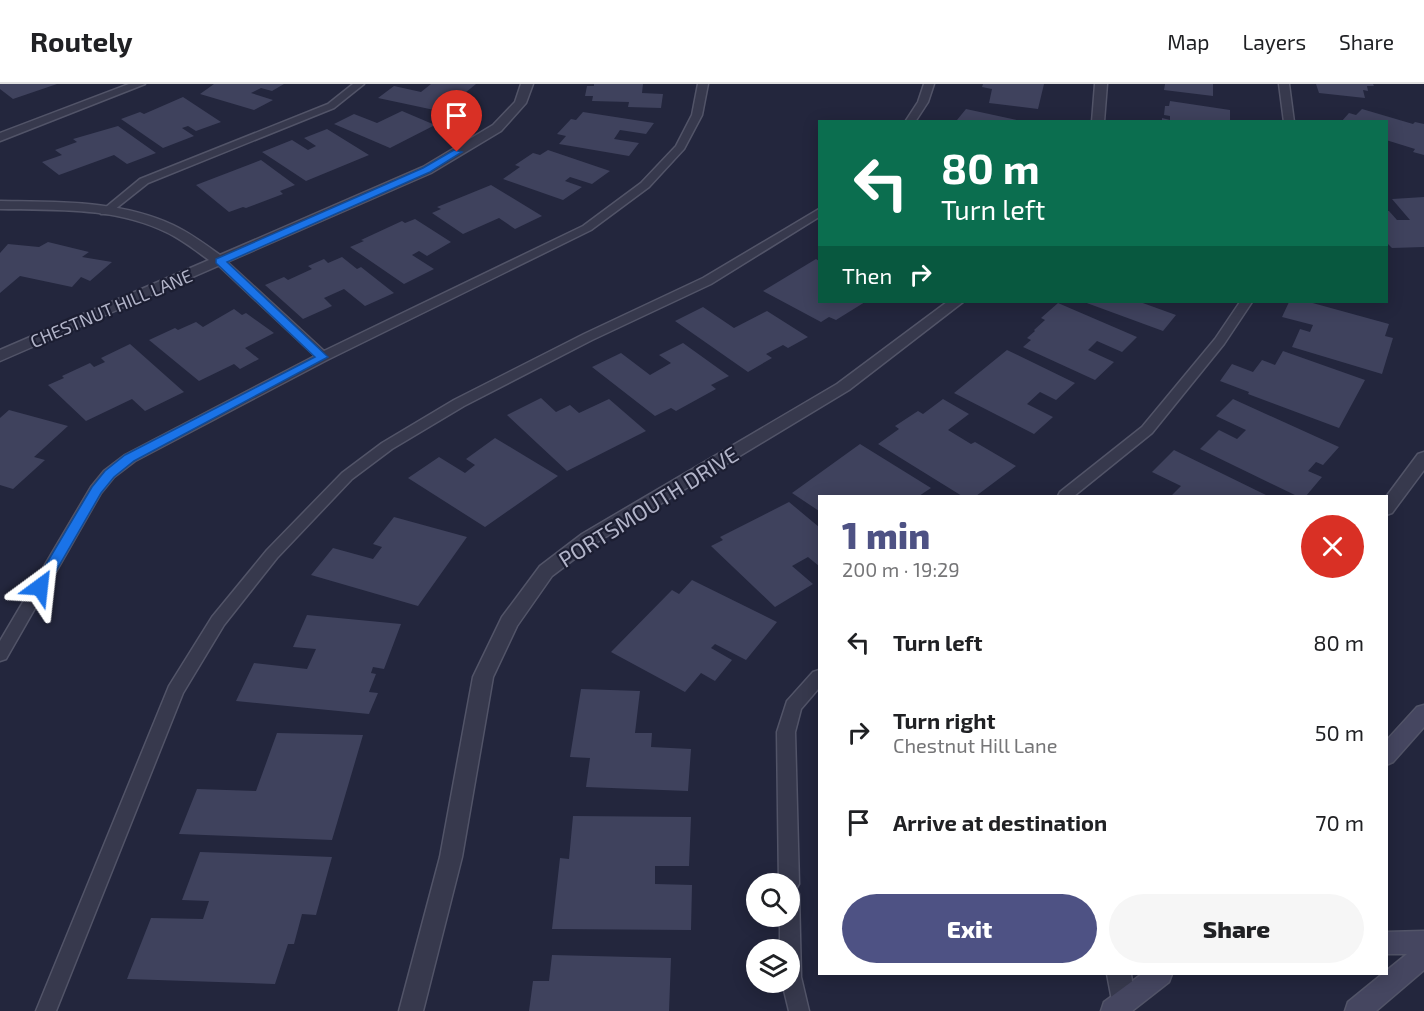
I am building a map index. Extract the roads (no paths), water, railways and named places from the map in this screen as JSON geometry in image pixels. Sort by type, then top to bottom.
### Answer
[{"type":"main road","points":[[1388,754],[1424,712]]},
{"type":"main road","points":[[1388,943],[1424,942]]},
{"type":"main road","points":[[1357,1011],[1424,955]]},
{"type":"main road","points":[[1118,1008],[1159,975]]},
{"type":"street","points":[[0,137],[139,84]]},
{"type":"street","name":"CHESTNUT HILL LANE","points":[[4,351],[220,261],[427,170],[497,128],[520,103],[527,84]]},
{"type":"street","points":[[1098,120],[1101,84]]},
{"type":"street","points":[[0,204],[79,207],[127,215],[169,228],[220,261]]},
{"type":"street","name":"PORTSMOUTH DRIVE","points":[[411,1011],[452,857],[483,677],[509,622],[546,571],[588,539],[843,387],[955,303]]},
{"type":"street","points":[[1388,506],[1424,458]]},
{"type":"street","points":[[1118,1008],[1119,975]]},
{"type":"lane","points":[[105,212],[144,181],[331,106],[359,84]]},
{"type":"lane","points":[[0,655],[96,490],[109,474],[130,458],[322,357],[587,228],[645,184],[680,147],[697,115],[703,84]]},
{"type":"lane","points":[[911,120],[923,102],[929,84]]},
{"type":"lane","points":[[1284,84],[1289,120]]},
{"type":"lane","points":[[46,1011],[175,691],[218,621],[272,554],[347,476],[387,446],[459,403],[588,337],[707,281],[818,213]]},
{"type":"lane","points":[[220,261],[322,357]]},
{"type":"lane","points":[[1066,495],[1147,430],[1220,341],[1245,303]]},
{"type":"lane","points":[[789,873],[786,732],[793,706],[818,678]]},
{"type":"lane","points":[[790,927],[791,977],[799,1011]]}]
